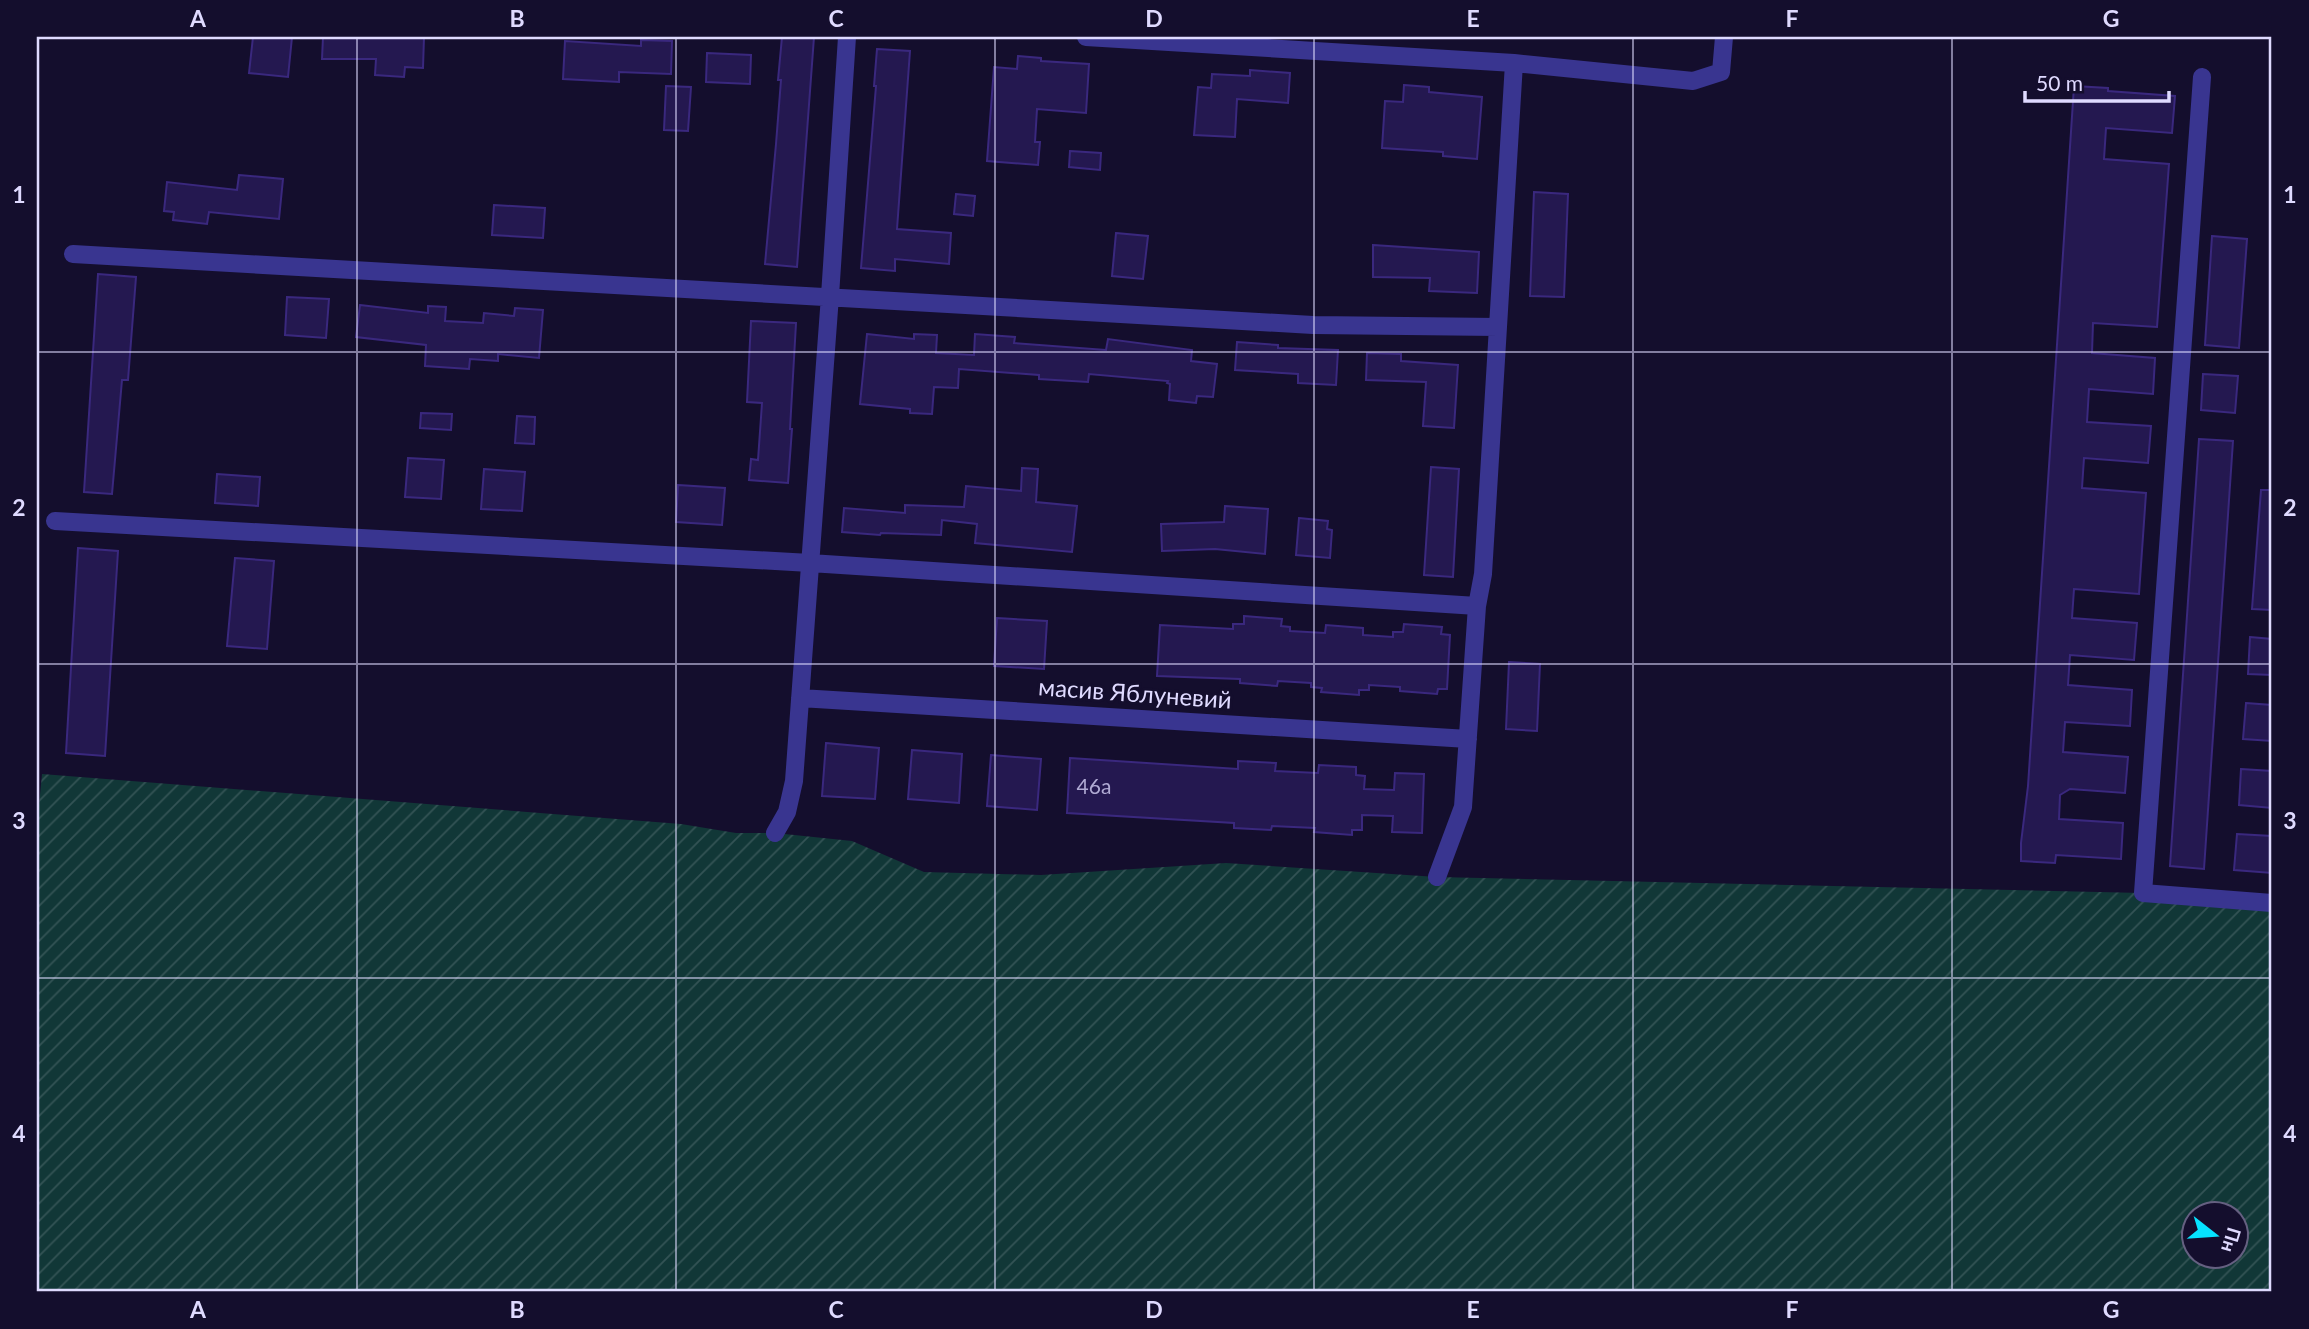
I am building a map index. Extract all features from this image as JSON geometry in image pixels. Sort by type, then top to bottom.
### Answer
[{"type":"street","points":[[775,833],[787,812],[794,781],[847,37]]},
{"type":"street","points":[[1086,37],[1514,63],[1693,81],[1721,72],[1724,37]]},
{"type":"street","points":[[1437,877],[1463,807],[1477,606],[1483,574],[1514,63]]},
{"type":"street","points":[[2202,77],[2143,893],[2272,904]]},
{"type":"street","points":[[73,254],[1313,326],[1498,327]]},
{"type":"street","points":[[55,522],[810,563],[1477,606]]},
{"type":"street","name":"масив Яблуневий","points":[[800,698],[1468,740]]},
{"type":"green space","points":[[42,774],[681,824],[736,833],[775,833],[852,841],[924,872],[1041,875],[1226,863],[1437,877],[2143,893],[2272,903],[2272,1292],[37,1292],[37,826]]},
{"type":"building","points":[[253,37],[292,37],[288,77],[249,73]]},
{"type":"building","points":[[323,37],[424,37],[423,68],[405,67],[404,77],[375,75],[376,59],[322,59]]},
{"type":"building","points":[[782,37],[814,37],[797,267],[765,264],[781,80],[778,80]]},
{"type":"building","points":[[641,40],[672,41],[671,74],[619,72],[619,82],[563,79],[565,41],[641,46]]},
{"type":"building","points":[[877,49],[910,51],[897,229],[951,233],[949,264],[895,259],[895,271],[861,268]]},
{"type":"building","points":[[707,53],[751,55],[750,84],[706,82]]},
{"type":"building","points":[[1018,56],[1041,58],[1041,61],[1089,64],[1086,113],[1037,109],[1035,142],[1040,142],[1038,165],[987,161],[994,67],[1017,69]]},
{"type":"building","points":[[1250,70],[1290,73],[1288,103],[1237,99],[1235,137],[1194,135],[1198,87],[1211,88],[1212,74],[1250,76]]},
{"type":"building","points":[[1404,85],[1429,87],[1429,92],[1482,97],[1477,159],[1443,156],[1443,152],[1382,148],[1385,101],[1403,102]]},
{"type":"building","points":[[666,86],[691,87],[688,131],[664,130]]},
{"type":"building","points":[[2074,86],[2175,96],[2172,133],[2106,128],[2104,159],[2169,164],[2157,327],[2093,323],[2092,353],[2155,358],[2153,394],[2089,389],[2087,422],[2151,426],[2148,463],[2084,458],[2082,488],[2146,493],[2139,594],[2074,589],[2072,618],[2137,623],[2134,660],[2070,655],[2068,685],[2132,690],[2130,726],[2065,722],[2063,752],[2128,757],[2125,793],[2070,789],[2060,795],[2059,819],[2123,823],[2121,859],[2056,855],[2055,863],[2021,861],[2021,843],[2028,786]]},
{"type":"building","points":[[1070,151],[1101,153],[1100,170],[1069,167]]},
{"type":"building","points":[[239,175],[283,179],[279,219],[209,212],[207,224],[173,220],[174,212],[164,211],[167,182],[237,190]]},
{"type":"building","points":[[1534,192],[1568,194],[1564,297],[1530,296]]},
{"type":"building","points":[[956,194],[975,196],[973,216],[954,214]]},
{"type":"building","points":[[494,205],[545,208],[543,238],[492,235]]},
{"type":"building","points":[[1116,233],[1148,236],[1143,279],[1112,276]]},
{"type":"building","points":[[2212,236],[2247,239],[2239,348],[2205,345]]},
{"type":"building","points":[[1373,245],[1479,252],[1477,293],[1429,291],[1430,278],[1373,277]]},
{"type":"building","points":[[98,274],[136,277],[128,380],[122,380],[112,494],[84,492]]},
{"type":"building","points":[[287,297],[329,299],[326,338],[285,335]]},
{"type":"building","points":[[360,305],[428,313],[428,306],[446,307],[445,321],[483,323],[484,313],[514,316],[515,308],[543,310],[539,358],[498,354],[498,361],[470,359],[469,369],[425,366],[426,345],[356,337]]},
{"type":"building","points":[[751,321],[796,323],[788,483],[749,480],[751,459],[758,460],[762,403],[747,402]]},
{"type":"building","points":[[867,334],[914,339],[914,334],[937,335],[936,353],[974,355],[975,334],[1015,337],[1014,343],[1106,350],[1108,339],[1192,350],[1191,361],[1217,364],[1213,397],[1197,396],[1196,403],[1169,400],[1168,381],[1089,374],[1088,382],[959,369],[958,388],[934,387],[932,414],[860,404]]},
{"type":"building","points":[[1237,342],[1278,345],[1278,348],[1338,350],[1336,385],[1298,383],[1298,374],[1235,370]]},
{"type":"building","points":[[1367,353],[1401,354],[1401,361],[1458,365],[1454,428],[1423,426],[1426,382],[1366,380]]},
{"type":"building","points":[[2203,374],[2238,376],[2235,413],[2201,410]]},
{"type":"building","points":[[421,413],[452,414],[451,430],[420,428]]},
{"type":"building","points":[[517,416],[535,417],[534,444],[515,443]]},
{"type":"building","points":[[2199,439],[2233,441],[2204,869],[2170,866]]},
{"type":"building","points":[[408,458],[444,460],[441,499],[405,497]]},
{"type":"building","points":[[1431,467],[1459,469],[1453,577],[1424,575]]},
{"type":"building","points":[[1022,468],[1038,469],[1036,502],[1077,506],[1072,552],[975,543],[977,524],[942,520],[941,535],[842,532],[844,508],[905,513],[905,505],[964,507],[966,486],[1021,491]]},
{"type":"building","points":[[484,469],[525,472],[522,511],[481,509]]},
{"type":"building","points":[[217,474],[260,477],[258,506],[215,503]]},
{"type":"building","points":[[678,485],[725,488],[722,525],[676,522]]},
{"type":"building","points":[[2261,490],[2272,490],[2272,610],[2252,609]]},
{"type":"building","points":[[1225,506],[1268,509],[1265,554],[1215,549],[1162,551],[1161,524],[1224,522]]},
{"type":"building","points":[[1299,518],[1328,521],[1327,529],[1332,530],[1330,558],[1296,555]]},
{"type":"building","points":[[78,548],[118,551],[105,756],[66,753]]},
{"type":"building","points":[[235,558],[274,561],[267,649],[227,646]]},
{"type":"building","points":[[1244,616],[1282,619],[1281,626],[1290,627],[1290,631],[1325,633],[1326,625],[1363,628],[1363,635],[1393,637],[1393,632],[1403,632],[1404,624],[1442,627],[1441,634],[1450,635],[1447,689],[1438,689],[1437,694],[1369,685],[1369,690],[1359,690],[1359,695],[1321,692],[1322,688],[1311,687],[1311,683],[1278,681],[1277,686],[1240,683],[1240,679],[1157,676],[1160,625],[1233,629],[1233,624],[1244,624]]},
{"type":"building","points":[[997,618],[1047,621],[1044,669],[994,666]]},
{"type":"building","points":[[2250,637],[2272,639],[2272,675],[2248,674]]},
{"type":"building","points":[[1509,662],[1540,664],[1537,731],[1506,729]]},
{"type":"building","points":[[2246,703],[2272,705],[2272,741],[2243,739]]},
{"type":"building","points":[[826,743],[879,748],[875,799],[822,796]]},
{"type":"building","points":[[912,750],[962,754],[959,803],[908,799]]},
{"type":"building","points":[[991,755],[1041,759],[1037,810],[987,806]]},
{"type":"building","points":[[1070,758],[1238,769],[1238,761],[1276,763],[1275,771],[1318,773],[1319,765],[1356,767],[1356,775],[1365,776],[1364,789],[1394,790],[1395,773],[1424,774],[1422,833],[1392,832],[1393,816],[1362,815],[1362,830],[1352,830],[1352,835],[1314,832],[1315,828],[1234,828],[1234,823],[1067,813]]},
{"type":"building","points":[[2241,769],[2272,771],[2272,808],[2239,805]]},
{"type":"building","points":[[2237,834],[2272,836],[2272,873],[2234,870]]}]
